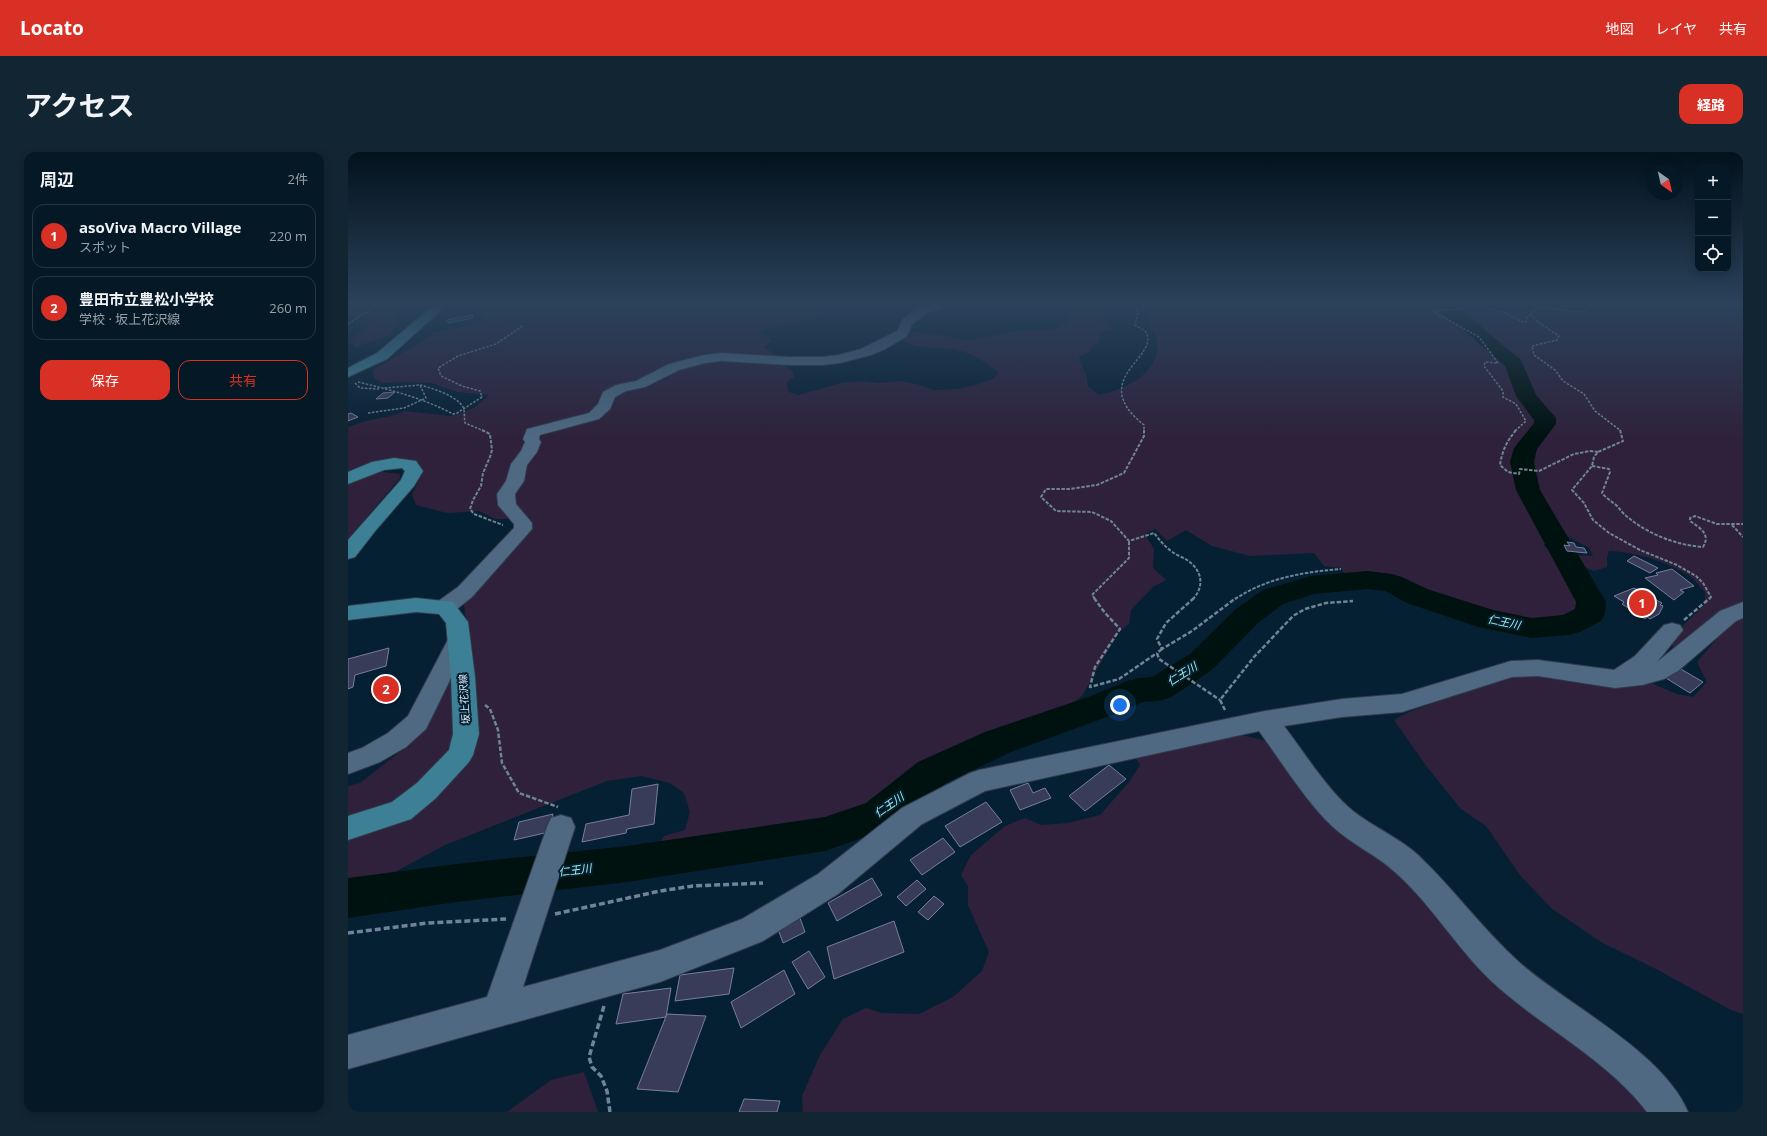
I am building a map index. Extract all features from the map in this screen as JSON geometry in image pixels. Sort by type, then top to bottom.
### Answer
[{"type":"main road","points":[[351,377],[390,349]]},
{"type":"main road","points":[[348,479],[365,470],[394,464],[410,466],[414,471],[408,482],[369,526],[348,553]]},
{"type":"main road","points":[[348,613],[416,606],[445,607]]},
{"type":"main road","name":"坂上花沢線","points":[[348,828],[401,810],[426,791],[460,755],[466,734],[465,704],[459,639],[457,622],[445,607]]},
{"type":"street","points":[[445,607],[465,592],[522,530],[523,523],[507,505],[506,494],[515,480],[518,464],[529,452],[533,442],[531,439],[533,432],[594,416],[605,406],[608,395],[621,388],[640,384],[674,367],[690,362],[721,357],[790,362],[822,361],[866,352],[873,349]]},
{"type":"street","points":[[348,1052],[668,963],[752,930],[828,884],[912,816],[979,781],[1265,720],[1342,708],[1402,703],[1511,669],[1538,668],[1615,679],[1642,677],[1656,673],[1670,665],[1728,616],[1743,610]]},
{"type":"street","points":[[1615,679],[1632,671],[1646,660],[1672,630]]},
{"type":"street","points":[[348,764],[371,755],[397,740],[417,722],[459,639]]},
{"type":"street","points":[[1265,720],[1324,799],[1343,819],[1387,848],[1407,864],[1510,976],[1622,1059],[1645,1080],[1670,1112]]},
{"type":"street","points":[[499,1010],[557,837]]},
{"type":"path","points":[[351,377],[423,400],[441,407],[453,414],[464,409],[482,397],[482,394],[480,391],[441,376],[438,368],[446,361],[482,349]]},
{"type":"path","points":[[1144,349],[1120,387],[1121,398],[1132,414],[1144,425],[1144,436],[1124,473],[1097,485],[1070,489],[1046,489],[1041,497],[1056,511],[1092,512],[1111,521],[1130,541],[1129,558],[1092,595],[1105,613],[1120,629],[1095,666],[1090,687],[1119,679],[1162,649],[1184,637],[1239,596],[1253,588],[1288,576],[1319,570],[1341,569]]},
{"type":"path","points":[[1489,349],[1498,363],[1495,364],[1485,362],[1484,366],[1503,391],[1503,397],[1516,404],[1526,421],[1517,429],[1505,444],[1500,455],[1500,466],[1508,472],[1519,474],[1520,469],[1539,472],[1574,454],[1590,451],[1598,452]]},
{"type":"path","points":[[1533,349],[1534,355],[1555,370],[1563,381],[1584,394],[1595,411],[1621,430],[1623,441],[1598,452],[1594,457],[1592,466],[1572,490],[1584,504],[1593,520],[1609,533],[1640,550],[1677,565],[1696,576],[1703,583],[1711,597],[1672,630]]},
{"type":"path","points":[[351,377],[355,384],[360,388],[383,388],[412,385],[429,387],[458,400],[464,409],[465,423],[488,432],[490,434],[492,446],[491,458],[484,472],[482,485],[470,503],[470,509],[474,514],[506,526],[516,538]]},
{"type":"path","points":[[368,413],[404,408],[423,400],[426,398],[420,386]]},
{"type":"path","points":[[1592,466],[1609,469],[1610,472],[1602,493],[1606,499],[1640,525],[1679,544],[1692,547],[1703,547],[1706,542],[1706,535],[1702,529],[1690,521],[1690,518],[1695,516],[1717,524],[1743,524]]},
{"type":"path","points":[[1732,525],[1743,537]]},
{"type":"path","points":[[1130,541],[1154,533],[1170,550],[1191,562],[1198,570],[1203,580],[1202,588],[1196,596],[1168,622],[1161,631],[1157,639],[1162,649]]},
{"type":"path","points":[[1220,700],[1254,657],[1293,616],[1305,609],[1326,603],[1353,601]]},
{"type":"path","points":[[1157,653],[1159,659],[1164,663],[1220,700],[1233,727]]},
{"type":"path","points":[[465,704],[477,702],[485,704],[490,709],[498,730],[502,763],[509,774],[514,788],[519,793],[557,806],[561,811],[557,837]]},
{"type":"path","points":[[608,980],[605,1001],[589,1056],[592,1067],[601,1076],[607,1091],[610,1112]]},
{"type":"shaded area","points":[[410,349],[767,349],[776,355],[776,359],[727,356],[614,387],[600,411],[544,424],[527,430],[524,434],[522,456],[509,471],[513,519],[495,519],[479,511],[447,513],[416,505],[412,495],[418,482],[420,469],[402,461],[393,459],[375,461],[348,471],[348,427],[405,411],[451,416],[474,408],[489,395],[458,392],[432,383],[383,383],[375,379],[373,374],[374,369]]},
{"type":"shaded area","points":[[948,349],[1090,349],[1089,353],[1080,356],[1079,358],[1087,377],[1088,386],[1099,395],[1120,389],[1141,377],[1155,360],[1157,349],[1743,349],[1743,605],[1676,651],[1672,645],[1681,628],[1705,604],[1705,592],[1694,579],[1671,566],[1651,558],[1630,553],[1609,551],[1607,557],[1607,567],[1594,571],[1582,566],[1571,555],[1593,556],[1589,548],[1563,534],[1543,545],[1551,552],[1562,570],[1581,592],[1584,610],[1574,616],[1549,621],[1522,623],[1486,615],[1422,595],[1392,581],[1373,577],[1348,579],[1341,568],[1324,566],[1314,553],[1250,556],[1212,546],[1186,530],[1167,541],[1155,529],[1145,534],[1154,549],[1153,568],[1166,580],[1153,587],[1131,610],[1129,624],[1118,633],[1082,696],[1051,719],[992,739],[917,772],[876,805],[824,824],[686,847],[659,846],[664,836],[685,830],[690,812],[684,793],[670,783],[642,776],[607,781],[445,845],[365,888],[348,891],[348,835],[463,768],[477,744],[478,732],[464,603],[526,536],[528,526],[508,501],[524,462],[542,436],[549,431],[590,420],[600,415],[608,410],[613,403],[615,395],[662,374],[708,360],[781,363],[792,371],[794,377],[786,383],[789,392],[798,395],[842,383],[864,381],[878,383],[900,381],[934,390],[958,389],[976,385],[994,378],[998,372],[968,353]]},
{"type":"shaded area","points":[[384,472],[400,474],[400,478],[348,539],[348,485],[375,473]]},
{"type":"shaded area","points":[[1741,616],[1743,616],[1743,1014],[1731,1010],[1658,970],[1601,942],[1551,908],[1520,875],[1486,826],[1461,809],[1427,767],[1394,720],[1407,713],[1509,674],[1533,671],[1604,682],[1651,683],[1677,694],[1693,697],[1707,682],[1697,662],[1720,635]]},
{"type":"shaded area","points":[[454,662],[456,726],[452,741],[443,759],[406,794],[378,809],[348,821],[348,786],[360,783],[411,743]]},
{"type":"shaded area","points":[[1237,734],[1271,742],[1377,849],[1659,1112],[803,1112],[802,1096],[820,1055],[843,1019],[866,1008],[882,1013],[919,1014],[953,997],[982,971],[989,952],[968,905],[968,886],[961,875],[971,855],[1005,826],[1025,818],[1041,825],[1068,823],[1100,815],[1129,782],[1140,765],[1127,744]]},
{"type":"shaded area","points":[[584,1072],[598,1112],[507,1112],[551,1080]]},
{"type":"building","points":[[395,392],[388,398],[376,399],[383,393]]},
{"type":"building","points":[[351,413],[358,417],[348,421],[348,414]]},
{"type":"building","points":[[1567,542],[1574,543],[1576,547],[1584,548],[1587,553],[1567,551],[1564,545],[1570,546]]},
{"type":"building","points":[[1634,556],[1658,568],[1650,573],[1627,561]]},
{"type":"building","points":[[1672,569],[1694,586],[1680,590],[1684,592],[1674,600],[1645,578],[1658,575],[1656,573]]},
{"type":"building","points":[[1634,588],[1662,603],[1660,605],[1663,606],[1659,614],[1650,619],[1647,617],[1645,619],[1622,604],[1624,602],[1614,596]]},
{"type":"building","points":[[389,648],[386,666],[355,675],[353,687],[348,689],[348,659]]},
{"type":"building","points":[[1679,668],[1703,682],[1690,693],[1666,678]]},
{"type":"building","points":[[1109,765],[1126,779],[1085,811],[1069,796]]},
{"type":"building","points":[[1028,783],[1033,793],[1045,788],[1051,798],[1020,810],[1010,790]]},
{"type":"building","points":[[658,784],[654,824],[627,829],[626,833],[582,842],[586,824],[629,815],[632,789]]},
{"type":"building","points":[[986,802],[1002,822],[960,847],[945,826]]},
{"type":"building","points":[[553,814],[549,832],[514,840],[519,822]]},
{"type":"building","points":[[943,838],[955,852],[922,875],[910,860]]},
{"type":"building","points":[[872,878],[882,895],[837,921],[828,903]]},
{"type":"building","points":[[917,880],[926,889],[906,906],[897,897]]},
{"type":"building","points":[[934,896],[944,904],[928,920],[918,912]]},
{"type":"building","points":[[800,918],[805,932],[783,943],[778,929]]},
{"type":"building","points":[[894,921],[904,952],[834,979],[827,947]]},
{"type":"building","points":[[809,951],[825,977],[808,989],[792,962]]},
{"type":"building","points":[[734,968],[729,994],[675,1001],[680,975]]},
{"type":"building","points":[[784,970],[795,994],[741,1028],[731,1002]]},
{"type":"building","points":[[671,988],[666,1017],[616,1024],[623,994]]},
{"type":"building","points":[[667,1014],[706,1016],[678,1092],[637,1089]]},
{"type":"building","points":[[744,1099],[780,1101],[777,1112],[739,1112]]},
{"type":"waterway","name":"仁王川","points":[[348,898],[456,883],[627,864],[825,834],[879,815],[931,773],[998,742],[1103,705],[1139,690],[1158,689],[1201,662],[1247,616],[1273,597],[1311,585],[1367,580],[1392,583],[1417,596],[1489,620],[1532,628],[1569,625],[1590,614],[1591,602],[1528,490],[1522,462],[1526,448],[1545,424],[1545,418],[1537,411],[1526,396],[1514,364],[1496,349]]},
{"type":"place","name":"asoViva Macro Village","points":[[1642,603]]},
{"type":"place","name":"豊田市立豊松小学校","points":[[386,689]]}]
